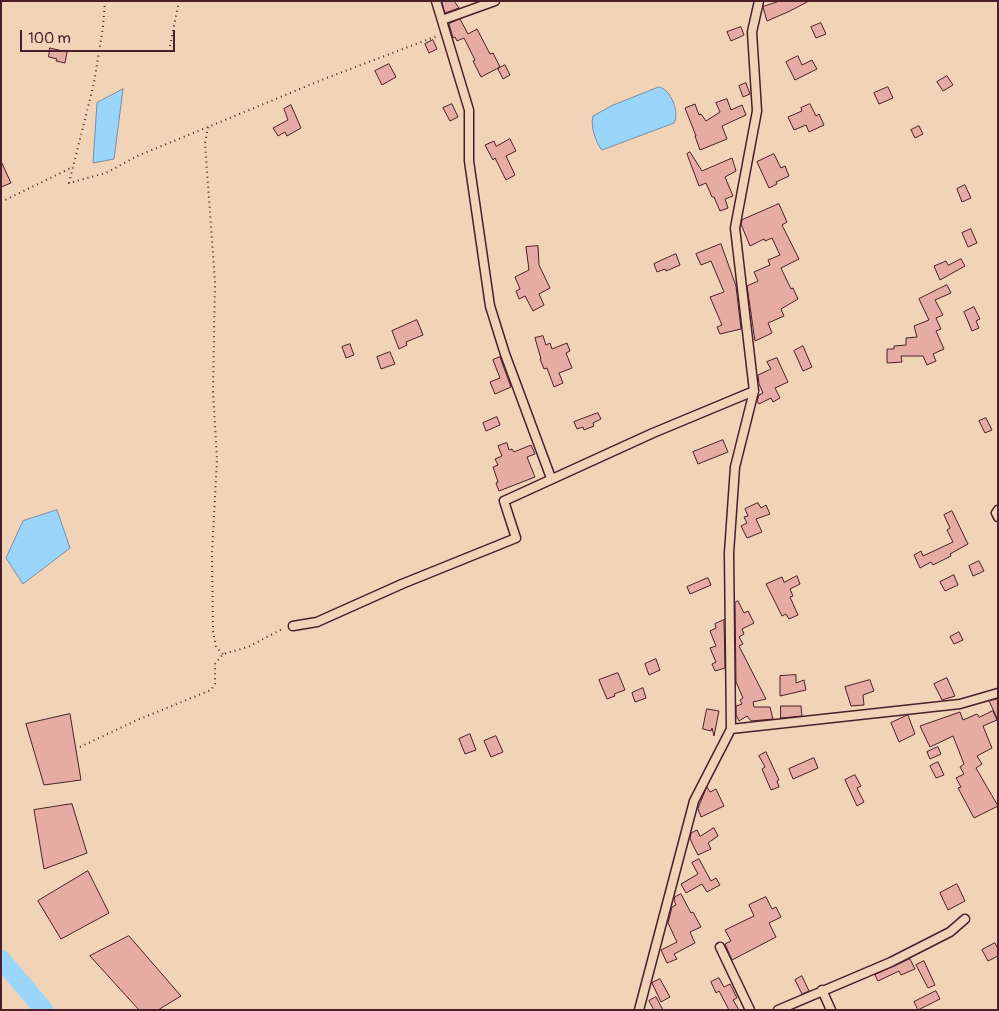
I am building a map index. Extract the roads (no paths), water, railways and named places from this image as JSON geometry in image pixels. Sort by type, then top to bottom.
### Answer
[{"type":"street","points":[[436,1],[468,110],[470,162],[490,306],[505,354],[551,478]]},
{"type":"street","points":[[442,20],[495,1]]},
{"type":"street","points":[[639,1010],[694,801],[731,729],[729,553],[735,467],[754,391],[735,228],[757,111],[752,32],[759,1]]},
{"type":"street","points":[[293,626],[317,622],[402,584],[516,538],[504,500],[685,418],[754,391]]},
{"type":"street","points":[[998,510],[996,513],[998,517]]},
{"type":"street","points":[[731,729],[960,704],[998,692]]},
{"type":"street","points":[[778,1010],[891,962],[950,932],[965,918]]},
{"type":"street","points":[[720,948],[750,1010]]},
{"type":"street","points":[[822,990],[831,1010]]},
{"type":"water","points":[[659,87],[671,97],[676,113],[674,123],[602,150],[594,134],[593,116],[611,106]]},
{"type":"water","points":[[123,89],[114,159],[93,163],[97,103]]},
{"type":"water","points":[[57,510],[70,548],[23,584],[6,558],[23,521]]},
{"type":"waterway","points":[[1,959],[44,1010]]}]
